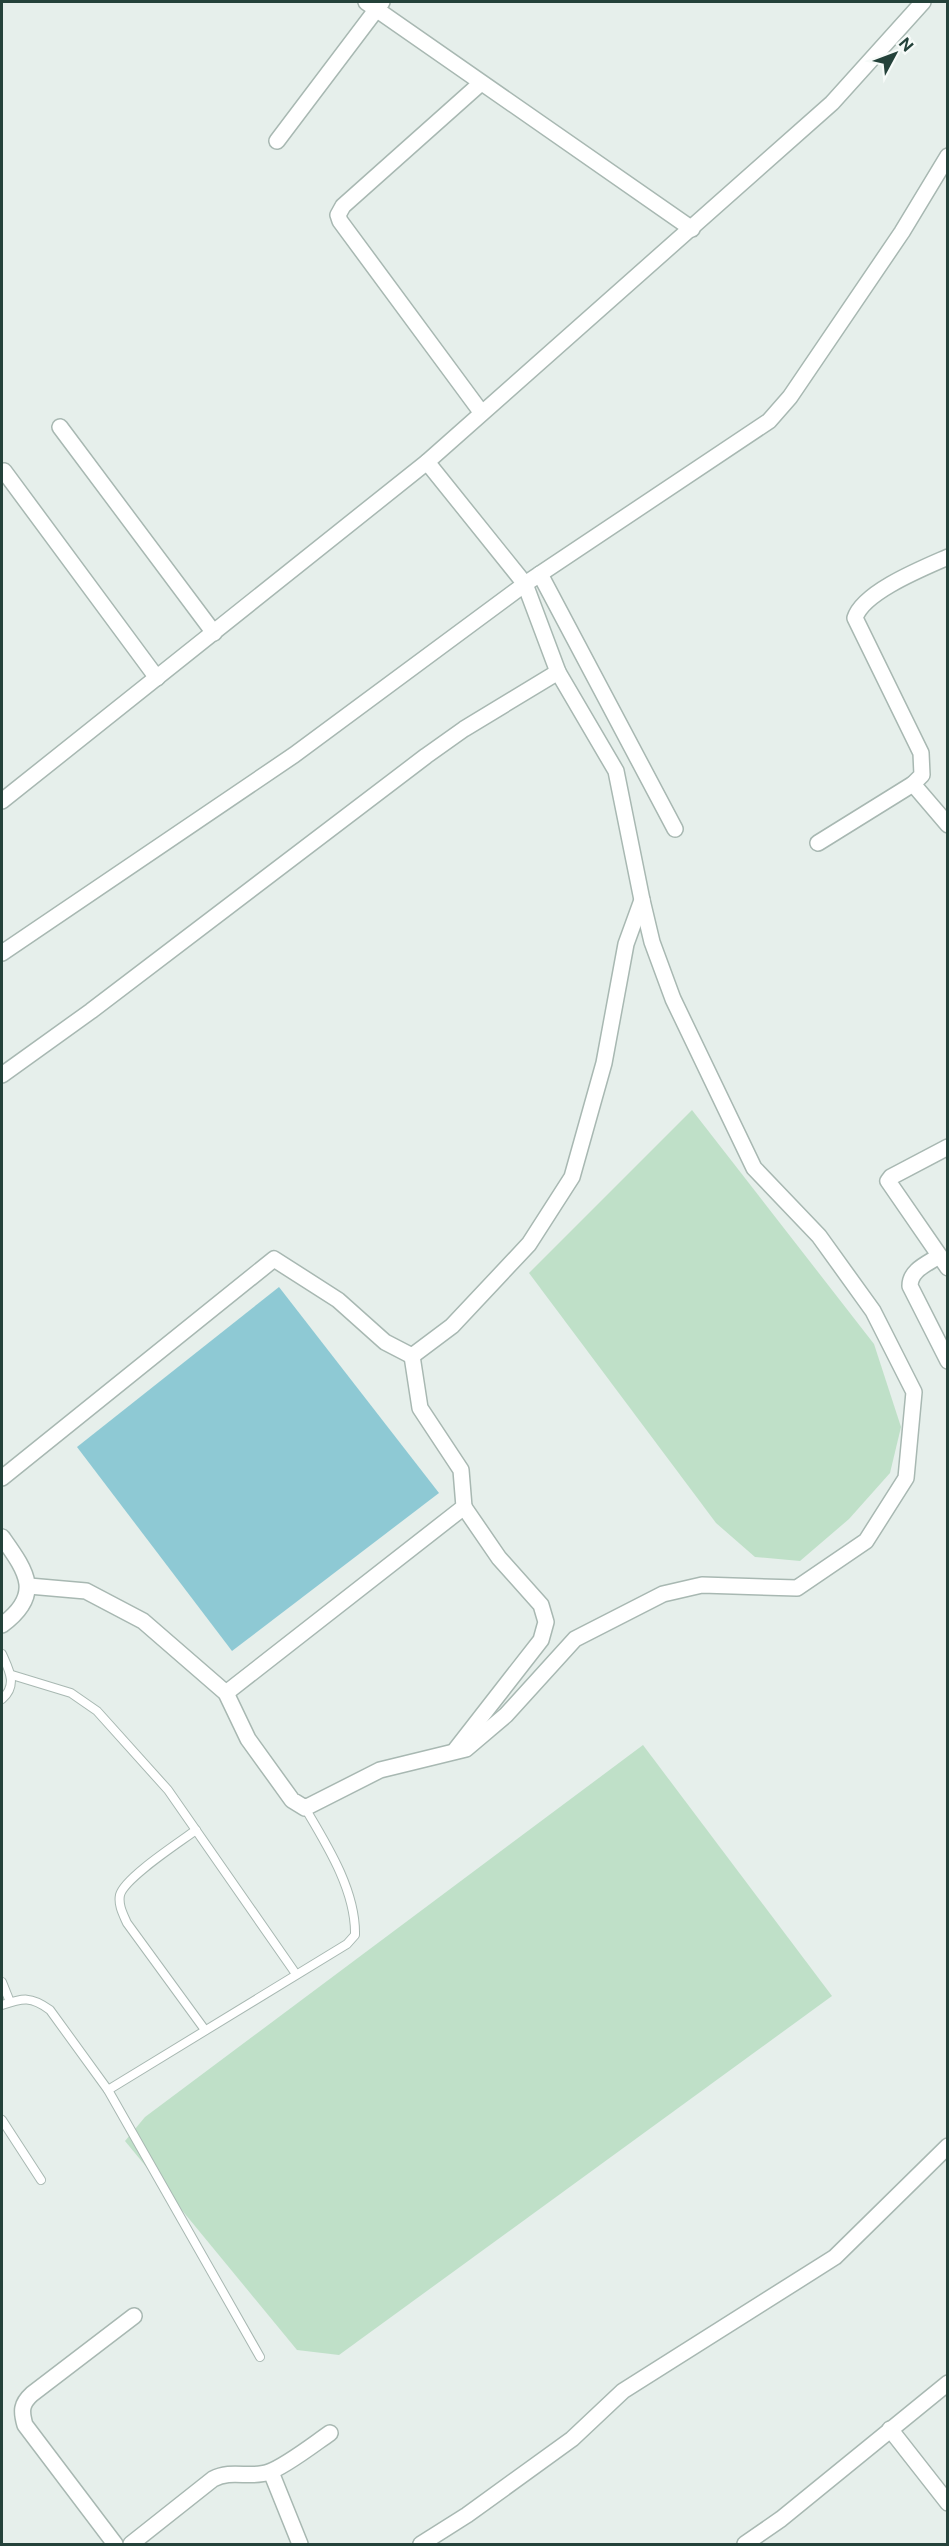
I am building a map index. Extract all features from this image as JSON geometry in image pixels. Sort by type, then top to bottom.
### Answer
[{"type":"street","points":[[2,801],[427,462],[832,103],[923,2]]},
{"type":"street","points":[[277,141],[376,4],[481,83],[692,229]]},
{"type":"street","points":[[481,83],[343,206],[338,215],[340,221],[481,412]]},
{"type":"street","points":[[2,953],[294,755],[525,584],[769,421],[790,397],[902,232],[948,156]]},
{"type":"street","points":[[60,427],[214,633]]},
{"type":"street","points":[[29,1586],[86,1591],[143,1621],[226,1693],[248,1739],[292,1800],[305,1808],[380,1770],[466,1749],[506,1715],[575,1638],[663,1594],[702,1585],[797,1588],[866,1541],[906,1478],[914,1392],[873,1311],[819,1236],[754,1168],[673,999],[652,942],[616,771],[558,672],[525,584],[427,462]]},
{"type":"street","points":[[4,471],[157,678]]},
{"type":"street","points":[[818,843],[913,784],[922,775],[921,753],[855,618],[857,610],[884,589],[948,557]]},
{"type":"street","points":[[540,574],[675,829]]},
{"type":"street","points":[[2,1075],[91,1011],[426,756],[464,729],[558,672]]},
{"type":"street","points":[[913,784],[948,825]]},
{"type":"street","points":[[412,1356],[452,1326],[529,1244],[572,1177],[604,1063],[626,944],[642,900]]},
{"type":"street","points":[[948,1147],[891,1177],[888,1181],[943,1262],[916,1271],[910,1278],[910,1286],[948,1361]]},
{"type":"street","points":[[2,1478],[274,1259],[338,1300],[385,1342],[412,1356]]},
{"type":"street","points":[[412,1356],[420,1408],[461,1470],[464,1507],[500,1558],[541,1605],[546,1622],[541,1640],[453,1752]]},
{"type":"street","points":[[226,1693],[464,1507]]},
{"type":"street","points":[[2,1537],[21,1564],[29,1586],[23,1604],[2,1625]]},
{"type":"street","points":[[421,2544],[467,2515],[572,2439],[623,2391],[835,2257],[948,2146]]},
{"type":"street","points":[[115,2544],[25,2425],[21,2413],[24,2402],[32,2394],[134,2316]]},
{"type":"street","points":[[745,2544],[781,2519],[948,2383]]},
{"type":"street","points":[[890,2429],[948,2504]]},
{"type":"street","points":[[131,2544],[213,2479],[223,2474],[271,2472],[330,2433]]},
{"type":"street","points":[[271,2472],[300,2544]]},
{"type":"lane","points":[[2,1654],[12,1675],[11,1688],[2,1699]]},
{"type":"lane","points":[[12,1675],[71,1693],[97,1711],[168,1790],[296,1974]]},
{"type":"lane","points":[[108,2090],[347,1944],[355,1935],[355,1923],[338,1866],[305,1808]]},
{"type":"lane","points":[[196,1830],[128,1881],[120,1894],[120,1907],[126,1923],[206,2030]]},
{"type":"lane","points":[[2,1982],[6,2004],[21,1999],[37,2001],[50,2010],[108,2090],[260,2357]]},
{"type":"lane","points":[[2,2121],[41,2180]]},
{"type":"green space","points":[[692,1110],[874,1344],[901,1427],[890,1473],[849,1519],[800,1561],[755,1557],[716,1523],[529,1273]]},
{"type":"green space","points":[[643,1745],[832,1996],[339,2355],[297,2350],[125,2141],[145,2117]]},
{"type":"water","points":[[279,1287],[439,1493],[232,1651],[77,1447]]}]
